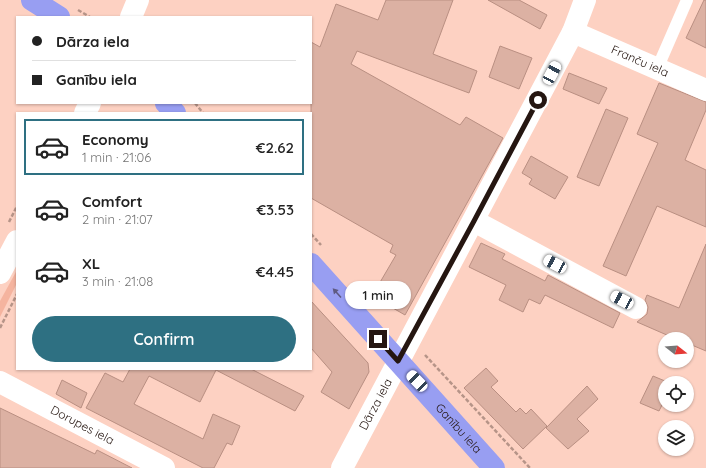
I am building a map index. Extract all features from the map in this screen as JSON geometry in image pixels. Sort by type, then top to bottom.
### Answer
[{"type":"highway","points":[[32,0],[57,16]]},
{"type":"highway","points":[[167,104],[174,112]]},
{"type":"highway","name":"Ganību iela","points":[[312,265],[494,468]]},
{"type":"street","points":[[131,16],[138,0]]},
{"type":"street","name":"Dārza iela","points":[[342,468],[573,32],[585,0]]},
{"type":"street","name":"Franču iela","points":[[573,32],[706,90]]},
{"type":"street","points":[[474,221],[636,308]]},
{"type":"street","points":[[0,273],[16,243]]},
{"type":"street","name":"Dorupes iela","points":[[0,382],[164,468]]},
{"type":"lane","points":[[657,69],[687,0]]},
{"type":"path","points":[[195,104],[203,112]]},
{"type":"path","points":[[0,328],[16,296]]},
{"type":"shaded area","points":[[16,272],[16,285],[0,317],[0,301]]},
{"type":"building","points":[[386,0],[453,0],[433,54],[477,71],[469,93],[357,51],[351,64],[460,125],[466,117],[503,138],[405,315],[372,296],[396,255],[390,252],[393,245],[312,199],[312,43],[320,47],[336,4],[378,20]]},
{"type":"building","points":[[488,0],[519,0],[547,15],[540,29]]},
{"type":"building","points":[[704,0],[706,0],[706,48],[686,38]]},
{"type":"building","points":[[500,46],[532,58],[519,89],[489,77]]},
{"type":"building","points":[[569,73],[607,88],[599,104],[563,89]]},
{"type":"building","points":[[659,83],[706,102],[706,110],[685,160],[706,170],[706,227],[657,206],[626,276],[603,266],[658,143],[637,134]]},
{"type":"building","points":[[606,109],[628,118],[599,186],[577,177]]},
{"type":"building","points":[[531,156],[568,177],[555,199],[529,184],[532,179],[522,173]]},
{"type":"building","points":[[481,243],[505,254],[502,259],[545,281],[548,275],[620,313],[613,328],[545,295],[540,304],[529,299],[523,312],[499,300],[506,285],[469,267]]},
{"type":"building","points":[[706,244],[706,351],[694,346],[694,332],[660,332],[637,322],[647,314],[648,307],[645,300],[647,295],[679,308]]},
{"type":"building","points":[[312,302],[368,363],[369,372],[349,409],[321,392],[332,372],[312,349]]},
{"type":"building","points":[[486,368],[498,381],[491,387],[516,412],[520,408],[526,414],[531,409],[547,426],[523,449],[464,388]]},
{"type":"building","points":[[129,370],[216,370],[200,402],[149,376],[134,404],[203,439],[213,414],[240,426],[232,445],[227,443],[214,468],[203,468],[86,408],[105,373],[123,382]]},
{"type":"building","points":[[216,370],[253,370],[304,396],[295,411]]},
{"type":"building","points":[[653,376],[658,378],[658,411],[640,403]]},
{"type":"building","points":[[62,380],[87,393],[81,408],[56,394]]},
{"type":"building","points":[[587,386],[598,399],[577,419],[589,431],[568,449],[546,428]]},
{"type":"building","points":[[0,408],[95,454],[97,450],[132,468],[0,468]]},
{"type":"route","points":[[378,339],[398,361],[538,100]]}]
